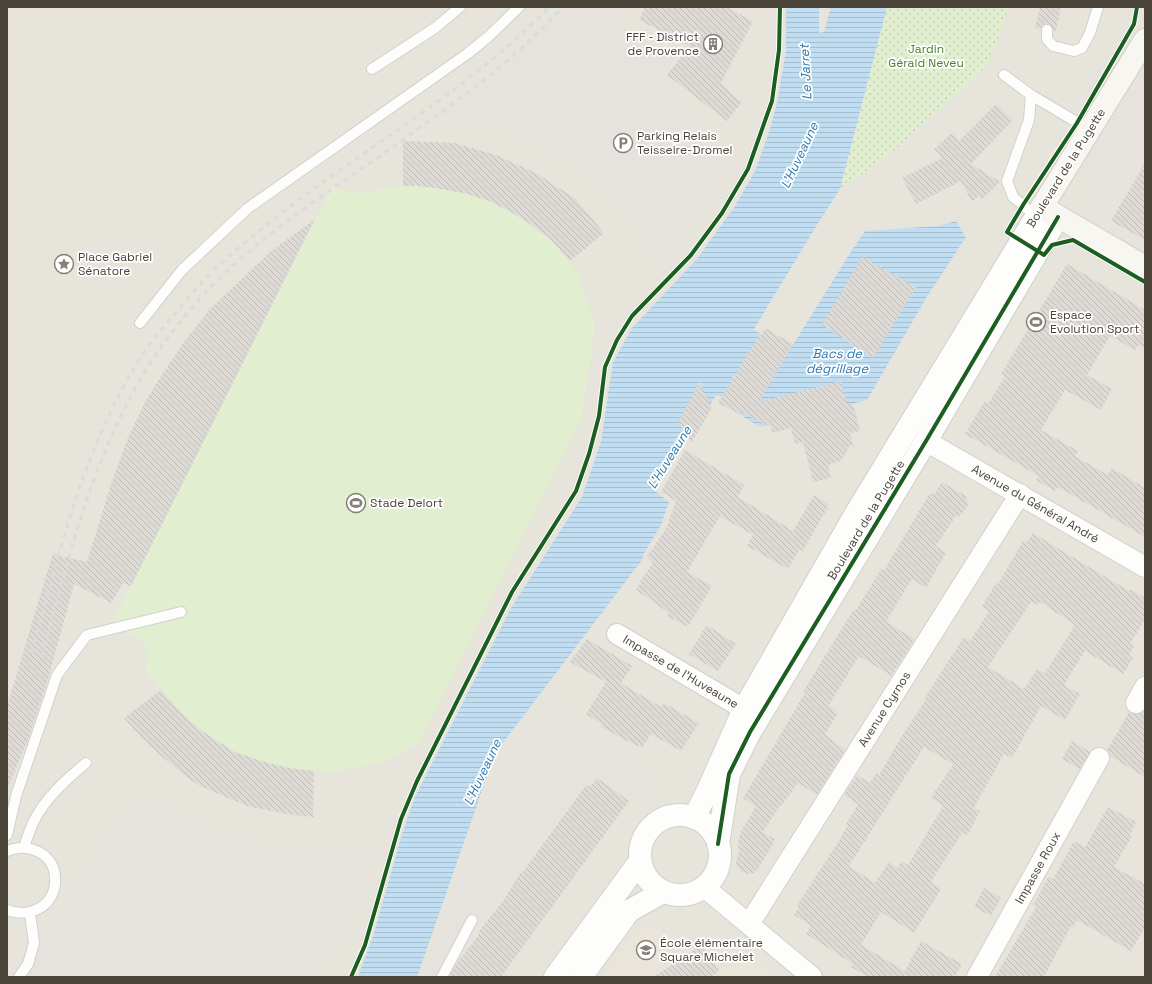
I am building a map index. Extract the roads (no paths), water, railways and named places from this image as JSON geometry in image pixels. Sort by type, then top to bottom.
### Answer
[{"type":"main road","name":"Boulevard de la Pugette","points":[[1046,213],[1090,130],[1145,40]]},
{"type":"main road","points":[[1046,213],[1145,267]]},
{"type":"street","name":"Boulevard de la Pugette","points":[[718,844],[729,774],[749,733],[926,441],[1046,213]]},
{"type":"street","name":"Boulevard de la Pugette","points":[[694,818],[744,709],[855,516],[1046,213]]},
{"type":"street","name":"Avenue du Général André","points":[[926,441],[1145,567]]},
{"type":"street","name":"Avenue Cyrnos","points":[[749,924],[1020,494]]},
{"type":"street","name":"Impasse de l'Huveaune","points":[[617,634],[744,709],[749,733]]},
{"type":"street","name":"Impasse Roux","points":[[977,977],[1099,758]]},
{"type":"street","points":[[681,815],[694,818],[705,824],[713,833],[718,844],[720,856],[718,868],[712,879],[704,887],[694,892],[684,895],[674,895],[663,892],[652,884],[644,874],[640,861],[640,850],[643,838],[649,829],[658,821],[668,817],[681,815]]},
{"type":"street","points":[[555,977],[640,861]]},
{"type":"street","points":[[704,887],[812,977]]},
{"type":"street","points":[[581,977],[629,911],[663,892]]},
{"type":"lane","points":[[372,69],[435,28],[460,7]]},
{"type":"lane","points":[[140,323],[182,270],[248,208],[467,54],[488,37],[519,7]]},
{"type":"lane","points":[[1047,30],[1047,39],[1053,46],[1074,51],[1082,48],[1090,33],[1098,7]]},
{"type":"lane","points":[[1004,75],[1031,95],[1090,130]]},
{"type":"lane","points":[[1031,95],[1029,120],[1007,181],[1013,197],[1046,213]]},
{"type":"lane","points":[[7,835],[16,796],[57,676],[87,635],[181,612]]},
{"type":"lane","points":[[24,847],[34,820],[47,801],[86,763]]},
{"type":"lane","points":[[7,851],[13,848],[24,847],[35,849],[44,855],[51,864],[56,879],[52,896],[36,911],[30,913],[14,913],[7,910]]},
{"type":"lane","points":[[19,977],[28,964],[34,943],[30,913]]},
{"type":"lane","points":[[442,977],[472,920]]},
{"type":"water","points":[[786,7],[819,7],[819,33],[824,32],[831,7],[887,7],[840,189],[757,324],[754,330],[761,334],[746,356],[747,357],[737,375],[734,375],[732,378],[734,380],[722,397],[716,395],[655,491],[669,502],[661,525],[643,555],[642,560],[495,753],[417,977],[358,977],[374,933],[402,834],[415,797],[511,608],[582,497],[601,442],[613,362],[632,328],[697,259],[735,206],[755,171],[777,104],[786,50]]},
{"type":"water","name":"Bacs de dégrillage","points":[[956,221],[966,237],[928,295],[867,400],[760,427],[739,414],[755,388],[789,347],[791,348],[865,231],[938,226]]},
{"type":"railway","points":[[31,653],[65,535],[91,457],[107,419],[125,383],[153,339],[202,282],[240,246],[335,173],[462,84],[492,60],[549,7]]},
{"type":"railway","points":[[42,655],[69,557],[101,460],[140,379],[155,355],[184,317],[227,271],[257,245],[305,208],[406,138],[473,88],[500,67],[537,34],[563,7]]},
{"type":"place","name":"FFF - District de Provence","points":[[713,44]]},
{"type":"place","name":"Parking Relais Teisseire-Dromel","points":[[623,143]]},
{"type":"place","name":"Place Gabriel Sénatore","points":[[64,264]]},
{"type":"place","name":"Espace Evolution Sport","points":[[1036,322]]},
{"type":"place","name":"Stade Delort","points":[[356,503]]},
{"type":"place","name":"École élémentaire Square Michelet","points":[[646,950]]},
{"type":"park label","name":"Jardin Gérald Neveu","points":[[926,56]]},
{"type":"water label","name":"Le Jarret","points":[[805,72]]},
{"type":"water label","name":"L'Huveaune","points":[[799,155]]},
{"type":"water label","name":"L'Huveaune","points":[[669,457]]},
{"type":"water label","name":"L'Huveaune","points":[[482,772]]}]
